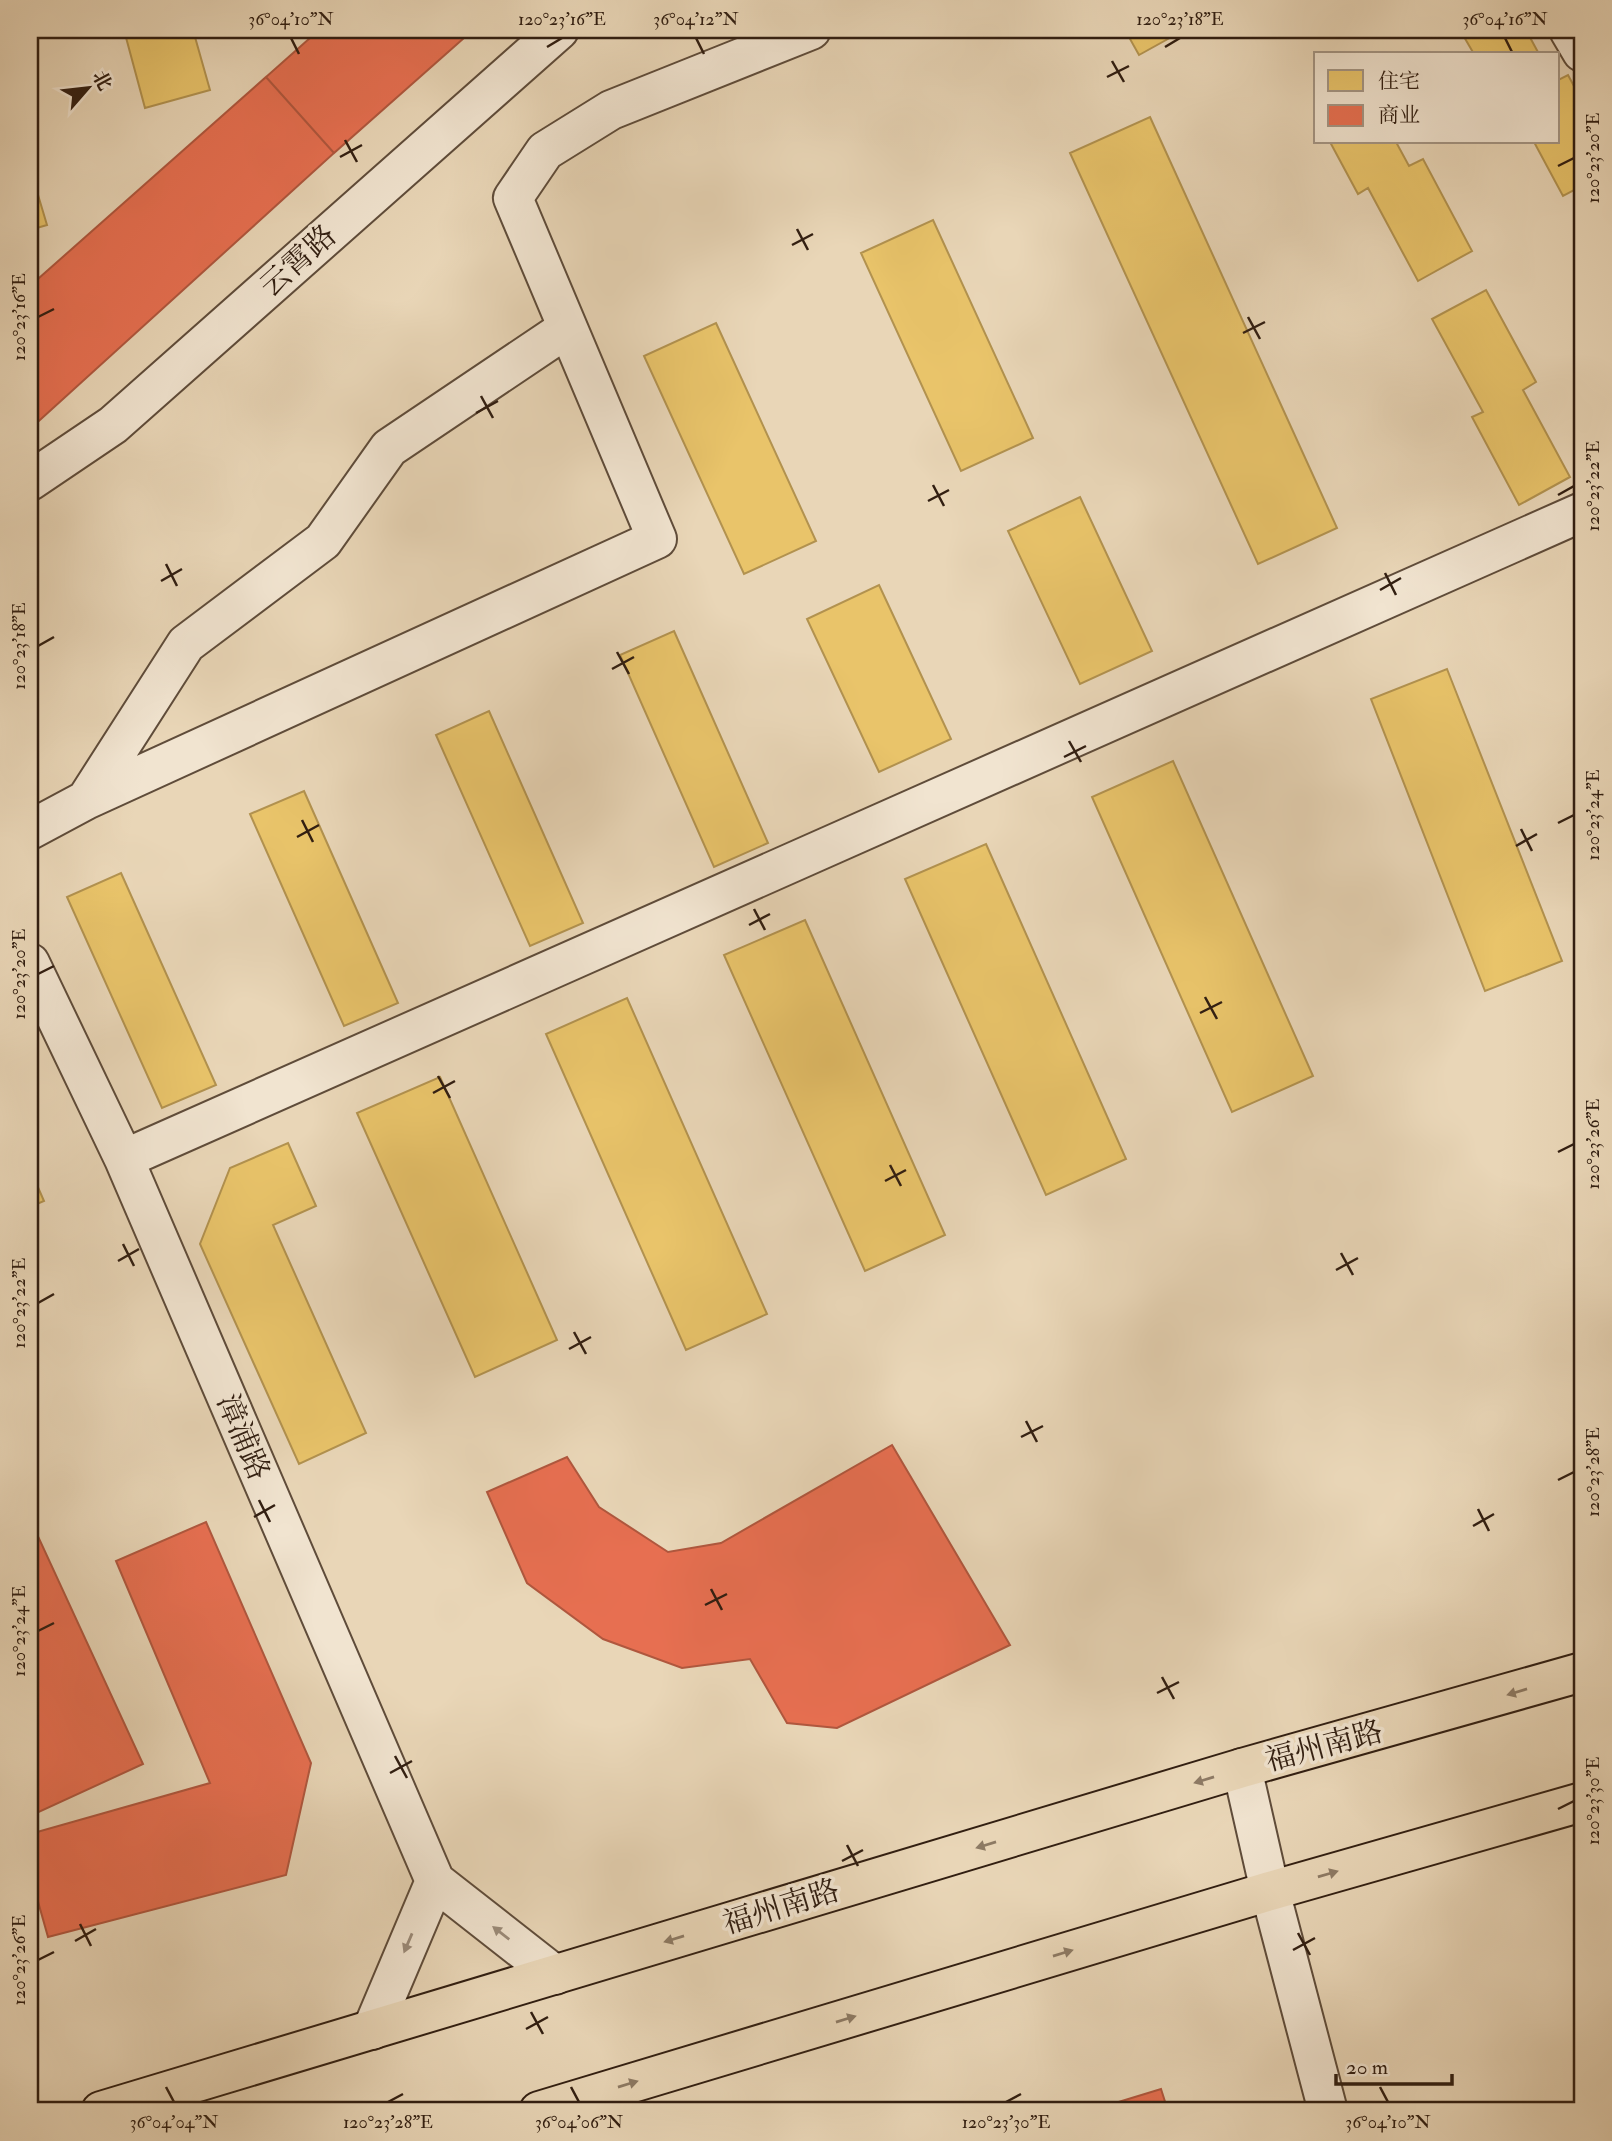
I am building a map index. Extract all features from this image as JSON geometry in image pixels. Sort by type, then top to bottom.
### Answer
[{"type":"main road","name":"福州南路","points":[[101,2111],[1242,1768],[1582,1672]]},
{"type":"main road","points":[[539,2111],[1270,1891],[1582,1801]]},
{"type":"street","name":"云霄路","points":[[30,481],[113,425],[559,30]]},
{"type":"street","points":[[30,830],[86,800],[657,539],[566,329],[513,198],[545,151],[611,110],[811,30]]},
{"type":"street","points":[[1569,30],[1582,52]]},
{"type":"street","points":[[86,800],[186,644],[323,541],[389,448],[566,329]]},
{"type":"street","points":[[124,1159],[1582,512]]},
{"type":"street","name":"漳浦路","points":[[30,963],[124,1159],[435,1881]]},
{"type":"street","points":[[1242,1768],[1270,1891],[1328,2111]]},
{"type":"street","points":[[372,2030],[435,1881],[555,1975]]},
{"type":"building: 住宅","points":[[124,30],[193,30],[210,90],[145,108]]},
{"type":"building: 住宅","points":[[1125,30],[1184,30],[1139,55]]},
{"type":"building: 住宅","points":[[1460,30],[1526,30],[1538,52],[1473,52]]},
{"type":"building: 住宅","points":[[1568,75],[1582,101],[1582,186],[1563,196],[1535,144],[1560,144],[1560,79]]},
{"type":"building: 住宅","points":[[1150,117],[1337,528],[1258,564],[1070,153]]},
{"type":"building: 住宅","points":[[1331,144],[1397,144],[1409,166],[1423,159],[1472,251],[1418,281],[1368,188],[1358,194]]},
{"type":"building: 住宅","points":[[30,168],[47,225],[30,230]]},
{"type":"building: 住宅","points":[[933,220],[1033,438],[961,471],[861,253]]},
{"type":"building: 住宅","points":[[1486,290],[1536,382],[1523,390],[1570,477],[1519,505],[1472,417],[1483,412],[1432,319]]},
{"type":"building: 住宅","points":[[716,323],[816,541],[744,574],[644,356]]},
{"type":"building: 住宅","points":[[1080,497],[1152,651],[1080,684],[1008,531]]},
{"type":"building: 住宅","points":[[879,585],[951,739],[879,772],[807,619]]},
{"type":"building: 住宅","points":[[674,631],[768,843],[714,867],[620,655]]},
{"type":"building: 住宅","points":[[1447,669],[1562,961],[1485,991],[1371,699]]},
{"type":"building: 住宅","points":[[489,711],[583,923],[530,946],[436,735]]},
{"type":"building: 住宅","points":[[1173,761],[1313,1076],[1232,1112],[1092,797]]},
{"type":"building: 住宅","points":[[304,791],[398,1003],[344,1026],[250,814]]},
{"type":"building: 住宅","points":[[986,844],[1126,1159],[1046,1195],[905,879]]},
{"type":"building: 住宅","points":[[121,873],[216,1085],[162,1108],[67,897]]},
{"type":"building: 住宅","points":[[805,920],[945,1235],[865,1271],[724,955]]},
{"type":"building: 住宅","points":[[627,998],[767,1314],[686,1350],[546,1034]]},
{"type":"building: 住宅","points":[[440,1077],[557,1340],[475,1377],[357,1113]]},
{"type":"building: 住宅","points":[[288,1143],[316,1206],[273,1225],[366,1433],[299,1464],[200,1244],[230,1168]]},
{"type":"building: 住宅","points":[[30,1169],[44,1201],[30,1207]]},
{"type":"building: 商业","points":[[319,30],[473,30],[334,153],[266,77]]},
{"type":"building: 商业","points":[[266,77],[334,153],[30,429],[30,286]]},
{"type":"building: 商业","points":[[892,1445],[1010,1645],[837,1728],[787,1723],[750,1659],[682,1668],[603,1639],[527,1583],[487,1492],[567,1457],[599,1507],[668,1552],[721,1543]]},
{"type":"building: 商业","points":[[30,1519],[143,1764],[30,1816]]},
{"type":"building: 商业","points":[[206,1522],[311,1763],[286,1875],[48,1937],[30,1873],[30,1834],[210,1783],[116,1561]]},
{"type":"building: 商业","points":[[1161,2089],[1168,2111],[1089,2111]]}]
